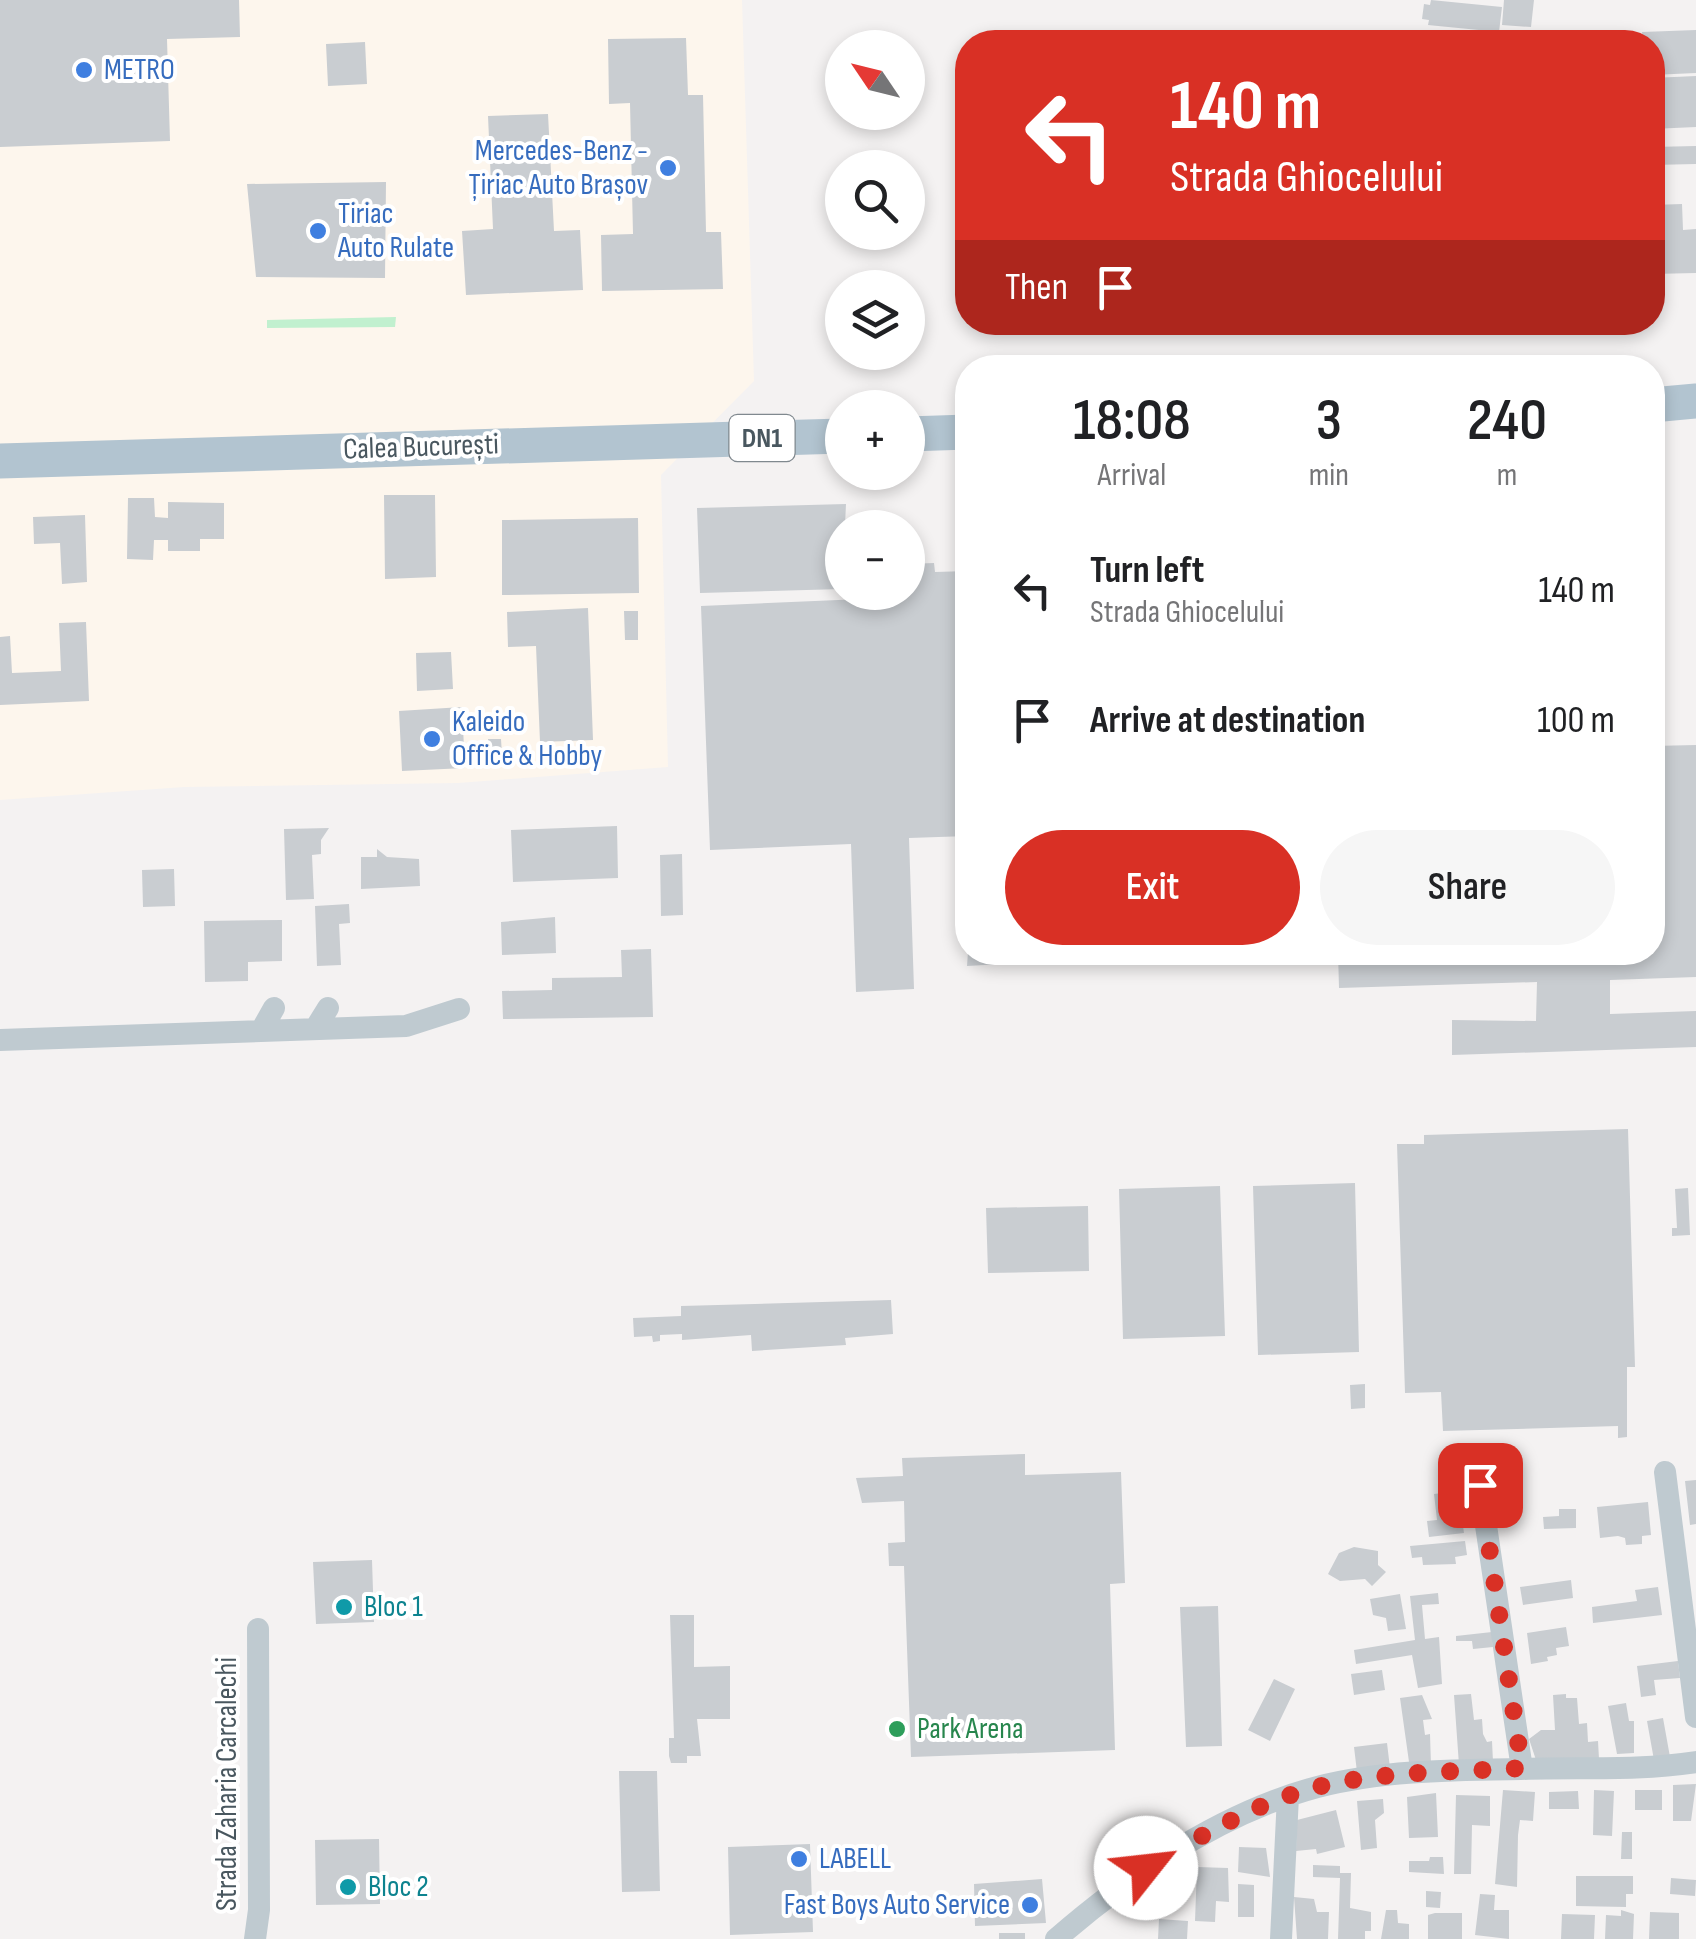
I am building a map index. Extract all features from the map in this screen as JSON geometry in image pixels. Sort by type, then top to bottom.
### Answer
[{"type":"main road","points":[[1665,403],[1696,401]]},
{"type":"main road","points":[[1665,424],[1696,426]]},
{"type":"main road","points":[[925,433],[955,432]]},
{"type":"main road","name":"Calea București","points":[[0,460],[825,436]]},
{"type":"street","points":[[261,1031],[274,1008]]},
{"type":"street","points":[[315,1030],[328,1008]]},
{"type":"street","points":[[0,1040],[406,1026],[459,1009]]},
{"type":"street","points":[[1665,1472],[1696,1717]]},
{"type":"street","points":[[1480,1485],[1522,1768]]},
{"type":"street","name":"Strada Zaharia Carcalechi","points":[[255,1939],[259,1910],[258,1629]]},
{"type":"street","points":[[1056,1939],[1146,1868],[1288,1796],[1402,1774],[1634,1768],[1696,1762]]},
{"type":"street","points":[[1280,1939],[1288,1796]]},
{"type":"shaded area","points":[[0,0],[742,0],[754,381],[661,475],[668,767],[458,783],[184,787],[0,800]]},
{"type":"green space","points":[[396,317],[395,327],[267,328],[267,320]]},
{"type":"building","name":"METRO","points":[[0,0],[239,0],[240,37],[167,39],[170,141],[0,147]]},
{"type":"building","points":[[1431,0],[1502,7],[1499,30],[1428,25],[1429,20],[1422,19],[1424,4],[1430,5]]},
{"type":"building","points":[[1504,0],[1534,0],[1531,27],[1502,25]]},
{"type":"building","points":[[1696,30],[1696,73],[1665,74],[1665,31]]},
{"type":"building","name":"Mercedes-Benz - Țiriac Auto Brașov","points":[[686,38],[688,95],[703,95],[706,232],[721,232],[723,289],[602,291],[601,235],[633,234],[630,103],[609,104],[608,39]]},
{"type":"building","points":[[365,42],[367,84],[328,86],[326,44]]},
{"type":"building","points":[[1696,76],[1696,127],[1665,128],[1665,77]]},
{"type":"building","points":[[548,114],[554,231],[580,230],[583,290],[466,295],[462,231],[493,229],[488,116]]},
{"type":"building","points":[[1696,146],[1696,164],[1665,165],[1665,147]]},
{"type":"building","name":"Tiriac Auto Rulate","points":[[386,182],[385,278],[256,277],[247,184]]},
{"type":"building","points":[[1682,204],[1683,230],[1696,229],[1696,273],[1665,274],[1665,205]]},
{"type":"building","points":[[384,495],[435,495],[436,577],[385,579]]},
{"type":"building","points":[[128,498],[154,498],[155,517],[168,518],[168,502],[224,503],[224,539],[200,539],[200,551],[168,551],[168,540],[154,540],[153,560],[127,559]]},
{"type":"building","points":[[846,504],[846,510],[825,510],[825,589],[700,593],[697,508]]},
{"type":"building","points":[[85,515],[87,582],[62,584],[60,543],[34,544],[33,517]]},
{"type":"building","points":[[638,518],[639,593],[502,595],[502,520]]},
{"type":"building","points":[[925,563],[934,563],[935,572],[955,571],[955,836],[909,838],[914,989],[856,992],[851,844],[710,850],[701,606],[825,601],[825,610],[925,610]]},
{"type":"building","points":[[588,608],[593,740],[540,742],[536,646],[508,647],[507,612]]},
{"type":"building","points":[[624,611],[638,611],[638,640],[625,640]]},
{"type":"building","points":[[86,622],[89,701],[0,705],[0,637],[10,636],[12,673],[61,671],[59,623]]},
{"type":"building","points":[[451,652],[453,689],[417,691],[416,653]]},
{"type":"building","name":"Kaleido Office & Hobby","points":[[462,707],[465,768],[402,771],[399,711]]},
{"type":"building","points":[[488,739],[501,739],[502,755],[489,755]]},
{"type":"building","points":[[1696,745],[1696,977],[1610,980],[1610,1014],[1696,1011],[1696,1047],[1452,1055],[1452,1020],[1536,1021],[1537,982],[1339,988],[1338,965],[1665,965],[1665,746]]},
{"type":"building","points":[[617,826],[618,878],[513,882],[511,830]]},
{"type":"building","points":[[329,828],[321,840],[321,854],[312,855],[314,899],[286,900],[284,829]]},
{"type":"building","points":[[377,849],[387,857],[419,859],[420,886],[361,889],[361,857],[377,857]]},
{"type":"building","points":[[682,854],[683,915],[661,916],[660,855]]},
{"type":"building","points":[[174,869],[175,906],[143,907],[142,870]]},
{"type":"building","points":[[349,904],[350,923],[339,924],[341,965],[317,966],[315,906]]},
{"type":"building","points":[[555,917],[556,953],[502,955],[501,922]]},
{"type":"building","points":[[282,920],[282,961],[248,962],[248,981],[205,982],[204,921]]},
{"type":"building","points":[[651,949],[653,1017],[503,1019],[502,991],[552,990],[552,978],[622,977],[621,950]]},
{"type":"building","points":[[1628,1129],[1635,1367],[1627,1367],[1627,1437],[1618,1438],[1618,1426],[1443,1431],[1441,1392],[1405,1393],[1397,1144],[1424,1144],[1424,1135]]},
{"type":"building","points":[[1355,1183],[1359,1352],[1258,1355],[1253,1186]]},
{"type":"building","points":[[1220,1186],[1225,1336],[1123,1339],[1119,1189]]},
{"type":"building","points":[[1688,1188],[1690,1235],[1672,1236],[1672,1228],[1677,1228],[1675,1189]]},
{"type":"building","points":[[1088,1206],[1089,1271],[988,1273],[986,1208]]},
{"type":"building","points":[[891,1300],[893,1334],[845,1338],[846,1345],[752,1351],[751,1335],[682,1340],[682,1334],[660,1335],[660,1341],[653,1342],[652,1336],[634,1337],[633,1318],[681,1316],[681,1306]]},
{"type":"building","points":[[1365,1384],[1365,1408],[1351,1409],[1350,1385]]},
{"type":"building","points":[[1025,1454],[1025,1475],[1121,1472],[1125,1583],[1110,1584],[1115,1750],[911,1757],[904,1566],[889,1566],[888,1543],[905,1542],[904,1501],[862,1503],[856,1478],[903,1476],[902,1458]]},
{"type":"building","points":[[1696,1480],[1696,1524],[1690,1525],[1685,1481]]},
{"type":"building","points":[[1458,1491],[1464,1533],[1429,1537],[1427,1521],[1437,1520],[1434,1494]]},
{"type":"building","points":[[1648,1502],[1651,1535],[1642,1536],[1642,1544],[1626,1545],[1625,1538],[1618,1536],[1600,1538],[1597,1507]]},
{"type":"building","points":[[1559,1509],[1576,1509],[1576,1528],[1544,1529],[1543,1517],[1559,1516]]},
{"type":"building","points":[[1465,1541],[1467,1555],[1455,1557],[1456,1564],[1423,1565],[1422,1557],[1412,1558],[1410,1546]]},
{"type":"building","points":[[1354,1547],[1378,1551],[1378,1565],[1386,1572],[1372,1586],[1365,1579],[1340,1581],[1328,1574],[1339,1553]]},
{"type":"building","name":"Bloc 1","points":[[372,1560],[374,1622],[316,1624],[313,1562]]},
{"type":"building","points":[[1571,1580],[1573,1598],[1523,1605],[1520,1587]]},
{"type":"building","points":[[1658,1587],[1662,1615],[1593,1623],[1592,1607],[1637,1601],[1635,1590]]},
{"type":"building","points":[[1438,1593],[1439,1604],[1422,1605],[1425,1639],[1439,1637],[1442,1684],[1418,1688],[1412,1655],[1356,1664],[1354,1650],[1415,1640],[1410,1596]]},
{"type":"building","points":[[1400,1594],[1406,1629],[1388,1631],[1386,1618],[1373,1615],[1370,1599]]},
{"type":"building","points":[[1218,1606],[1222,1746],[1186,1747],[1180,1607]]},
{"type":"building","points":[[670,1615],[694,1615],[694,1667],[730,1666],[730,1719],[697,1719],[701,1756],[687,1756],[687,1763],[671,1763],[669,1756],[669,1738],[674,1738]]},
{"type":"building","points":[[1566,1627],[1569,1646],[1556,1648],[1557,1655],[1547,1657],[1548,1661],[1531,1664],[1527,1633]]},
{"type":"building","points":[[1492,1632],[1493,1647],[1473,1649],[1472,1641],[1456,1641],[1456,1636]]},
{"type":"building","points":[[1678,1661],[1680,1678],[1654,1680],[1656,1695],[1641,1697],[1637,1666]]},
{"type":"building","points":[[1382,1670],[1385,1690],[1354,1695],[1351,1674]]},
{"type":"building","points":[[1274,1679],[1295,1689],[1270,1741],[1248,1730]]},
{"type":"building","points":[[1471,1694],[1474,1720],[1482,1719],[1483,1734],[1487,1742],[1492,1741],[1493,1762],[1459,1765],[1454,1695]]},
{"type":"building","points":[[1566,1694],[1566,1698],[1577,1698],[1579,1724],[1587,1723],[1588,1742],[1598,1741],[1599,1759],[1537,1763],[1529,1739],[1541,1730],[1555,1730],[1553,1695]]},
{"type":"building","points":[[1422,1695],[1432,1719],[1423,1720],[1425,1735],[1430,1734],[1431,1766],[1410,1769],[1400,1698]]},
{"type":"building","points":[[1626,1703],[1629,1721],[1634,1721],[1634,1753],[1617,1754],[1608,1706]]},
{"type":"building","points":[[1663,1718],[1670,1757],[1654,1760],[1647,1721]]},
{"type":"building","points":[[1387,1743],[1390,1768],[1357,1772],[1354,1747]]},
{"type":"building","points":[[619,1771],[657,1771],[660,1891],[622,1892]]},
{"type":"building","points":[[1696,1784],[1691,1821],[1673,1821],[1673,1785]]},
{"type":"building","points":[[1503,1790],[1535,1792],[1533,1821],[1520,1820],[1517,1887],[1495,1884]]},
{"type":"building","points":[[1594,1790],[1614,1791],[1612,1836],[1593,1835]]},
{"type":"building","points":[[1635,1790],[1662,1790],[1662,1810],[1635,1810]]},
{"type":"building","points":[[1578,1791],[1579,1809],[1549,1809],[1549,1792]]},
{"type":"building","points":[[1436,1793],[1438,1837],[1409,1838],[1407,1797]]},
{"type":"building","points":[[1456,1795],[1490,1796],[1490,1826],[1472,1825],[1471,1874],[1454,1874]]},
{"type":"building","points":[[1383,1799],[1384,1813],[1375,1820],[1377,1848],[1361,1850],[1357,1801]]},
{"type":"building","points":[[1336,1810],[1345,1847],[1317,1854],[1316,1849],[1296,1851],[1297,1820]]},
{"type":"building","points":[[1622,1832],[1632,1832],[1632,1859],[1621,1859]]},
{"type":"building","name":"Bloc 2","points":[[379,1839],[380,1904],[316,1905],[315,1840]]},
{"type":"building","points":[[810,1844],[813,1932],[730,1935],[728,1847]]},
{"type":"building","points":[[1239,1847],[1266,1848],[1270,1877],[1238,1872]]},
{"type":"building","points":[[1430,1857],[1443,1857],[1444,1874],[1409,1872],[1409,1861],[1429,1861]]},
{"type":"building","points":[[1313,1865],[1340,1866],[1340,1873],[1351,1873],[1350,1908],[1371,1912],[1371,1931],[1365,1931],[1365,1939],[1338,1939],[1340,1878],[1313,1877]]},
{"type":"building","points":[[1197,1867],[1228,1868],[1229,1902],[1216,1901],[1215,1922],[1195,1921]]},
{"type":"building","points":[[1576,1876],[1633,1876],[1633,1894],[1626,1894],[1626,1907],[1576,1906]]},
{"type":"building","points":[[1671,1878],[1696,1880],[1695,1896],[1670,1894]]},
{"type":"building","points":[[1042,1879],[1046,1923],[975,1926],[974,1884]]},
{"type":"building","points":[[1238,1884],[1254,1885],[1254,1917],[1238,1917]]},
{"type":"building","points":[[1426,1891],[1441,1892],[1440,1908],[1426,1907]]},
{"type":"building","points":[[1480,1894],[1495,1895],[1494,1910],[1509,1910],[1509,1939],[1475,1935]]},
{"type":"building","points":[[1294,1897],[1314,1899],[1317,1912],[1329,1912],[1328,1939],[1297,1939]]},
{"type":"building","points":[[1386,1910],[1397,1910],[1398,1923],[1409,1924],[1409,1939],[1381,1939]]},
{"type":"building","points":[[1621,1910],[1634,1914],[1633,1939],[1605,1939],[1606,1915],[1621,1916]]},
{"type":"building","points":[[1650,1912],[1679,1913],[1679,1939],[1649,1939]]},
{"type":"building","points":[[1462,1913],[1462,1939],[1428,1939],[1428,1915]]},
{"type":"building","points":[[1562,1914],[1595,1915],[1594,1939],[1561,1939]]},
{"type":"building","points":[[1159,1919],[1188,1921],[1187,1939],[1158,1939]]},
{"type":"building","points":[[999,1933],[1025,1933],[1025,1939],[999,1939]]},
{"type":"place","name":"METRO","points":[[84,70]]},
{"type":"place","name":"Mercedes-Benz - Țiriac Auto Brașov","points":[[668,168]]},
{"type":"place","name":"Tiriac Auto Rulate","points":[[318,231]]},
{"type":"place","name":"Kaleido Office & Hobby","points":[[432,739]]},
{"type":"place","name":"Bloc 1","points":[[344,1607]]},
{"type":"place","name":"Park Arena","points":[[897,1729]]},
{"type":"place","name":"LABELL","points":[[799,1859]]},
{"type":"place","name":"Bloc 2","points":[[348,1887]]},
{"type":"place","name":"Fast Boys Auto Service","points":[[1030,1905]]},
{"type":"route","points":[[1146,1868],[1208,1832],[1268,1804],[1320,1786],[1402,1774],[1522,1768],[1480,1485]]}]
